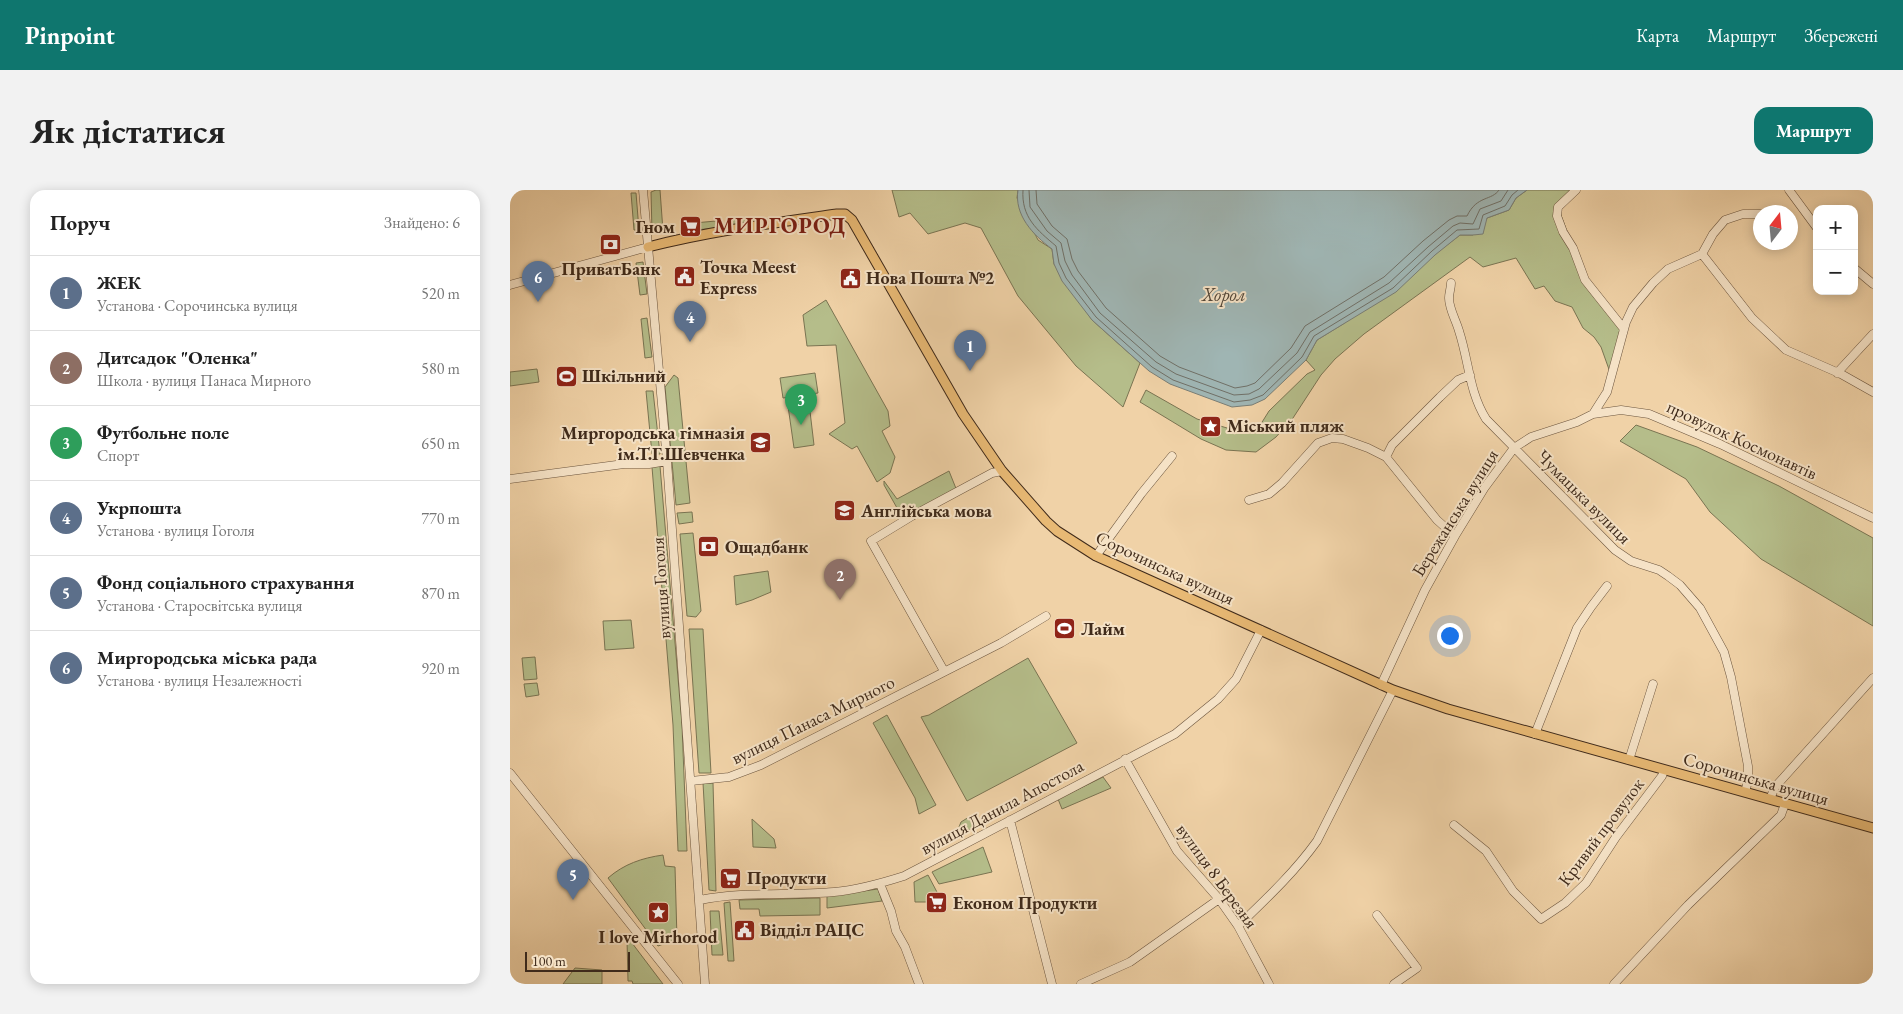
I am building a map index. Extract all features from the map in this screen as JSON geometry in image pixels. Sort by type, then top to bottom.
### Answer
[{"type":"main road","name":"Сорочинська вулиця","points":[[648,247],[688,237],[751,226],[845,214],[852,220],[963,414],[1002,471],[1046,521],[1096,556],[1393,690],[1448,709],[1873,828]]},
{"type":"street","name":"вулиця Гоголя","points":[[643,190],[667,461],[705,984]]},
{"type":"street","points":[[1576,190],[1558,207],[1557,216],[1563,232],[1573,248],[1585,280],[1624,329]]},
{"type":"street","points":[[1789,190],[1813,223]]},
{"type":"street","points":[[1593,414],[1607,392],[1624,329],[1633,306],[1653,283],[1676,264],[1702,254],[1713,234],[1725,220],[1743,214],[1753,214]]},
{"type":"street","points":[[510,285],[648,247]]},
{"type":"street","points":[[1702,254],[1752,318],[1786,350],[1873,392]]},
{"type":"street","points":[[1858,271],[1873,284]]},
{"type":"street","name":"Чумацька вулиця","points":[[1452,283],[1449,298],[1450,307],[1459,330],[1472,389],[1486,419],[1615,550],[1631,561],[1658,570],[1668,576],[1680,585],[1700,608],[1724,652],[1731,678],[1748,766],[1748,781],[1745,792]]},
{"type":"street","points":[[1837,373],[1873,334]]},
{"type":"street","points":[[1386,457],[1392,445],[1440,397],[1458,380],[1470,375]]},
{"type":"street","name":"провулок Космонавтів","points":[[1593,414],[1621,410],[1650,414],[1720,444],[1873,518]]},
{"type":"street","name":"Бережанська вулиця","points":[[1382,685],[1426,590],[1455,536],[1485,487],[1514,448],[1531,437],[1577,422],[1593,414]]},
{"type":"street","points":[[1249,500],[1268,494],[1282,483],[1318,443],[1332,438],[1354,442],[1386,457],[1437,520],[1455,536]]},
{"type":"street","points":[[1096,556],[1141,494],[1172,456]]},
{"type":"street","points":[[510,479],[624,464],[649,464],[667,461]]},
{"type":"street","points":[[944,671],[871,541],[912,516],[992,473],[1002,471]]},
{"type":"street","points":[[1535,734],[1577,628],[1607,586]]},
{"type":"street","name":"вулиця Панаса Мирного","points":[[691,781],[729,777],[761,765],[1001,643],[1046,616]]},
{"type":"street","name":"вулиця Данила Апостола","points":[[700,900],[721,896],[835,892],[880,884],[904,876],[1175,734],[1218,699],[1236,679],[1262,630]]},
{"type":"street","points":[[1770,799],[1775,787],[1873,678]]},
{"type":"street","points":[[1629,760],[1653,684]]},
{"type":"street","points":[[1238,926],[1278,889],[1317,841],[1393,690]]},
{"type":"street","name":"вулиця 8 Березня","points":[[1125,759],[1177,850],[1219,899],[1238,926],[1269,984]]},
{"type":"street","name":"Кривий провулок","points":[[1454,825],[1486,851],[1513,892],[1541,919],[1565,903],[1586,883],[1616,837],[1662,776],[1664,770]]},
{"type":"street","points":[[510,773],[678,984]]},
{"type":"street","points":[[1614,984],[1688,906],[1781,815],[1785,804]]},
{"type":"street","points":[[1010,820],[1052,984]]},
{"type":"street","points":[[880,884],[891,911],[896,932],[905,947],[919,984]]},
{"type":"street","points":[[1081,984],[1130,962],[1219,899]]},
{"type":"street","points":[[1377,916],[1417,968],[1394,984]]},
{"type":"green space","points":[[660,190],[663,231],[652,232],[651,192]]},
{"type":"green space","points":[[892,190],[1018,190],[1017,198],[1038,240],[1052,249],[1054,264],[1092,320],[1140,363],[1123,407],[1076,366],[1018,296],[981,228],[965,223],[928,234],[910,213],[899,217]]},
{"type":"green space","points":[[1527,190],[1576,190],[1558,207],[1585,280],[1624,329],[1611,375],[1601,347],[1594,337],[1583,328],[1572,307],[1555,301],[1544,286],[1535,289],[1516,258],[1483,267],[1470,257],[1364,334],[1335,359],[1321,375],[1293,418],[1276,437],[1256,452],[1226,450],[1201,439],[1140,402],[1146,390],[1197,419],[1237,431],[1259,427],[1269,411],[1307,374],[1315,370],[1306,360],[1317,340],[1343,324],[1460,235],[1473,235],[1487,218],[1509,210],[1516,198]]},
{"type":"green space","points":[[631,193],[636,193],[639,230],[634,230]]},
{"type":"green space","points":[[746,218],[747,223],[728,226],[727,220]]},
{"type":"green space","points":[[716,221],[717,228],[695,230],[694,223]]},
{"type":"green space","points":[[643,262],[647,294],[640,295],[636,263]]},
{"type":"green space","points":[[826,300],[888,411],[890,426],[882,431],[895,457],[890,473],[877,482],[857,446],[852,449],[829,434],[845,423],[836,345],[807,346],[803,315]]},
{"type":"green space","points":[[647,318],[652,357],[645,358],[641,319]]},
{"type":"green space","points":[[537,369],[539,382],[510,386],[510,372]]},
{"type":"green space","points":[[815,373],[818,393],[783,398],[780,378]]},
{"type":"green space","points":[[674,375],[678,378],[690,503],[676,505],[665,387]]},
{"type":"green space","points":[[646,391],[653,391],[660,454],[652,454]]},
{"type":"green space","points":[[809,403],[814,445],[794,448],[788,406]]},
{"type":"green space","points":[[1636,425],[1697,447],[1779,486],[1873,538],[1873,626],[1761,559],[1710,512],[1686,479],[1620,441]]},
{"type":"green space","points":[[660,466],[682,725],[687,851],[678,851],[673,725],[652,467]]},
{"type":"green space","points":[[949,471],[957,491],[905,522],[884,485],[884,481],[897,499]]},
{"type":"green space","points":[[692,512],[693,522],[679,524],[677,513]]},
{"type":"green space","points":[[693,533],[701,611],[696,617],[687,616],[680,534]]},
{"type":"green space","points":[[768,571],[771,592],[736,605],[734,576]]},
{"type":"green space","points":[[631,620],[634,648],[605,650],[603,621]]},
{"type":"green space","points":[[689,629],[703,629],[711,773],[699,773]]},
{"type":"green space","points":[[535,657],[537,679],[524,680],[522,658]]},
{"type":"green space","points":[[1028,658],[1077,743],[967,801],[921,717],[929,715]]},
{"type":"green space","points":[[537,683],[539,695],[526,697],[524,684]]},
{"type":"green space","points":[[887,715],[936,805],[919,814],[915,798],[873,723]]},
{"type":"green space","points":[[1103,777],[1111,788],[1062,809],[1058,799]]},
{"type":"green space","points":[[703,783],[713,783],[716,891],[709,890]]},
{"type":"green space","points":[[969,817],[974,827],[964,833],[959,827],[961,822]]},
{"type":"green space","points":[[752,819],[774,839],[776,848],[753,847]]},
{"type":"green space","points":[[983,847],[992,872],[939,884],[932,872]]},
{"type":"green space","points":[[663,855],[665,866],[675,867],[677,939],[658,946],[608,878],[634,862]]},
{"type":"green space","points":[[928,875],[938,894],[938,902],[915,902],[914,882]]},
{"type":"green space","points":[[878,889],[882,901],[827,908],[827,896]]},
{"type":"green space","points":[[820,898],[820,915],[760,916],[759,909],[740,909],[739,900]]},
{"type":"green space","points":[[730,902],[734,961],[728,961],[724,903]]},
{"type":"green space","points":[[710,911],[719,911],[723,955],[712,955]]},
{"type":"green space","points":[[629,939],[663,984],[633,984],[632,981],[628,981],[627,940]]},
{"type":"green space","points":[[575,968],[602,970],[602,984],[563,984]]},
{"type":"water","name":"Хорол","points":[[1018,190],[1527,190],[1516,198],[1509,210],[1487,218],[1483,234],[1460,235],[1435,255],[1396,292],[1317,340],[1306,360],[1265,399],[1252,405],[1232,407],[1170,384],[1149,371],[1092,320],[1062,281],[1054,264],[1052,249],[1026,224],[1019,208]]},
{"type":"place","name":"Гном","points":[[691,227]]},
{"type":"place","name":"ПриватБанк","points":[[611,244]]},
{"type":"place","name":"Точка Meest Express","points":[[684,277]]},
{"type":"place","name":"Нова Пошта №2","points":[[850,278]]},
{"type":"place","name":"Миргородська міська рада","points":[[538,302]]},
{"type":"place","name":"Укрпошта","points":[[690,342]]},
{"type":"place","name":"ЖЕК","points":[[970,371]]},
{"type":"place","name":"Шкільний","points":[[566,376]]},
{"type":"place","name":"Футбольне поле","points":[[801,425]]},
{"type":"place","name":"Міський пляж","points":[[1211,426]]},
{"type":"place","name":"Миргородська гімназія ім.Т.Г.Шевченка","points":[[761,443]]},
{"type":"place","name":"Англійська мова","points":[[845,511]]},
{"type":"place","name":"Ощадбанк","points":[[709,547]]},
{"type":"place","name":"Дитсадок \"Оленка\"","points":[[840,600]]},
{"type":"place","name":"Лайм","points":[[1065,629]]},
{"type":"place","name":"Продукти","points":[[731,878]]},
{"type":"place","name":"Фонд соціального страхування","points":[[573,900]]},
{"type":"place","name":"Економ Продукти","points":[[937,903]]},
{"type":"place","name":"I love Mirhorod","points":[[658,912]]},
{"type":"place","name":"Відділ РАЦС","points":[[744,930]]},
{"type":"district","name":"МИРГОРОД","points":[[780,225]]}]
